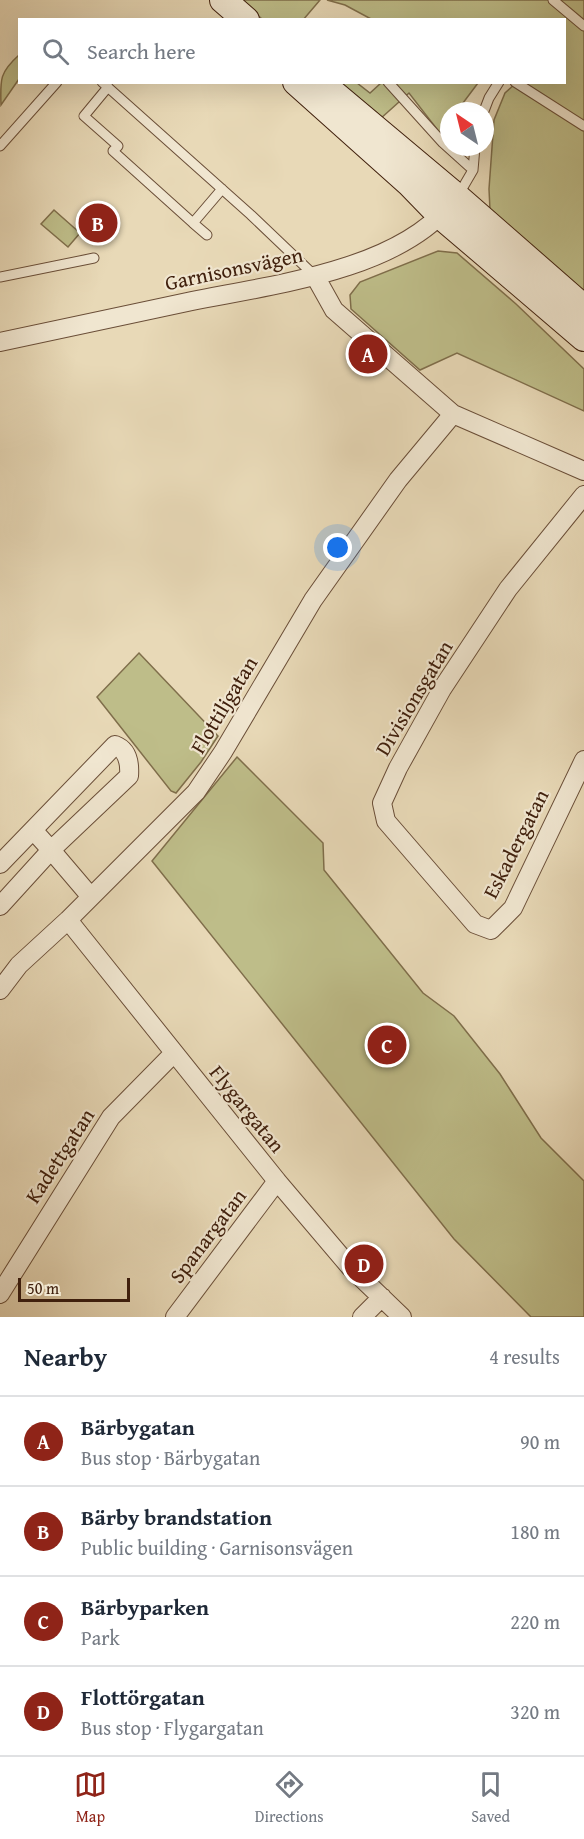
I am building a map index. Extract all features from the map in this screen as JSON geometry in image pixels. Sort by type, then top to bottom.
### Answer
[{"type":"main road","points":[[203,0],[223,18]]},
{"type":"main road","points":[[223,0],[244,18]]},
{"type":"main road","points":[[298,84],[409,183],[441,216],[584,338]]},
{"type":"main road","points":[[323,84],[584,308]]},
{"type":"street","name":"Garnisonsvägen","points":[[0,342],[315,276],[368,259],[402,244],[441,216],[457,197]]},
{"type":"street","points":[[315,276],[333,310],[453,414],[584,471]]},
{"type":"street","name":"Flottiljgatan","points":[[0,990],[19,965],[68,920],[196,792],[223,752],[313,600],[398,480],[453,414]]},
{"type":"street","name":"Divisionsgatan","points":[[475,924],[386,821],[381,803],[442,689],[508,589],[584,495]]},
{"type":"street","points":[[0,864],[115,746],[122,748],[130,762],[129,776],[51,850],[0,906]]},
{"type":"street","name":"Eskadergatan","points":[[475,924],[491,930],[513,908],[584,760]]},
{"type":"street","points":[[33,830],[91,897]]},
{"type":"street","name":"Flygargatan","points":[[68,920],[277,1181],[350,1267],[402,1317]]},
{"type":"street","name":"Kadettgatan","points":[[0,1294],[111,1117],[174,1053]]},
{"type":"street","name":"Spanargatan","points":[[175,1317],[277,1181]]},
{"type":"street","points":[[362,1317],[382,1297]]},
{"type":"lane","points":[[553,0],[584,26]]},
{"type":"lane","points":[[0,147],[55,84]]},
{"type":"lane","points":[[390,84],[443,143],[473,170]]},
{"type":"lane","points":[[487,102],[498,84]]},
{"type":"lane","points":[[517,84],[584,126]]},
{"type":"lane","points":[[207,235],[113,151],[118,146],[84,116],[105,85],[315,276]]},
{"type":"lane","points":[[457,197],[473,170],[474,156]]},
{"type":"lane","points":[[193,223],[222,189]]},
{"type":"lane","points":[[0,278],[94,258]]},
{"type":"shaded area","points":[[240,0],[320,0],[305,18],[261,18]]},
{"type":"shaded area","points":[[327,0],[584,0],[584,295],[490,210],[489,189],[491,156],[494,156],[494,120],[505,93],[515,84],[566,84],[566,18],[369,18],[345,5]]},
{"type":"shaded area","points":[[18,56],[18,80],[1,105],[2,77],[8,66]]},
{"type":"shaded area","points":[[339,84],[358,84],[370,93],[380,84],[477,84],[464,102],[440,102],[440,133],[409,93],[380,119]]},
{"type":"shaded area","points":[[54,210],[80,233],[68,247],[41,224]]},
{"type":"shaded area","points":[[438,251],[457,253],[516,304],[584,369],[584,411],[457,353],[420,370],[351,309],[350,295],[360,282]]},
{"type":"shaded area","points":[[139,653],[218,736],[176,793],[171,791],[97,697]]},
{"type":"shaded area","points":[[237,757],[323,843],[324,870],[423,993],[454,1016],[500,1074],[541,1138],[584,1181],[584,1317],[531,1317],[454,1239],[152,861]]},
{"type":"place","name":"Bärby brandstation","points":[[98,223]]},
{"type":"place","name":"Bärbygatan","points":[[368,354]]},
{"type":"place","name":"Bärbyparken","points":[[387,1045]]},
{"type":"place","name":"Flottörgatan","points":[[364,1264]]}]
